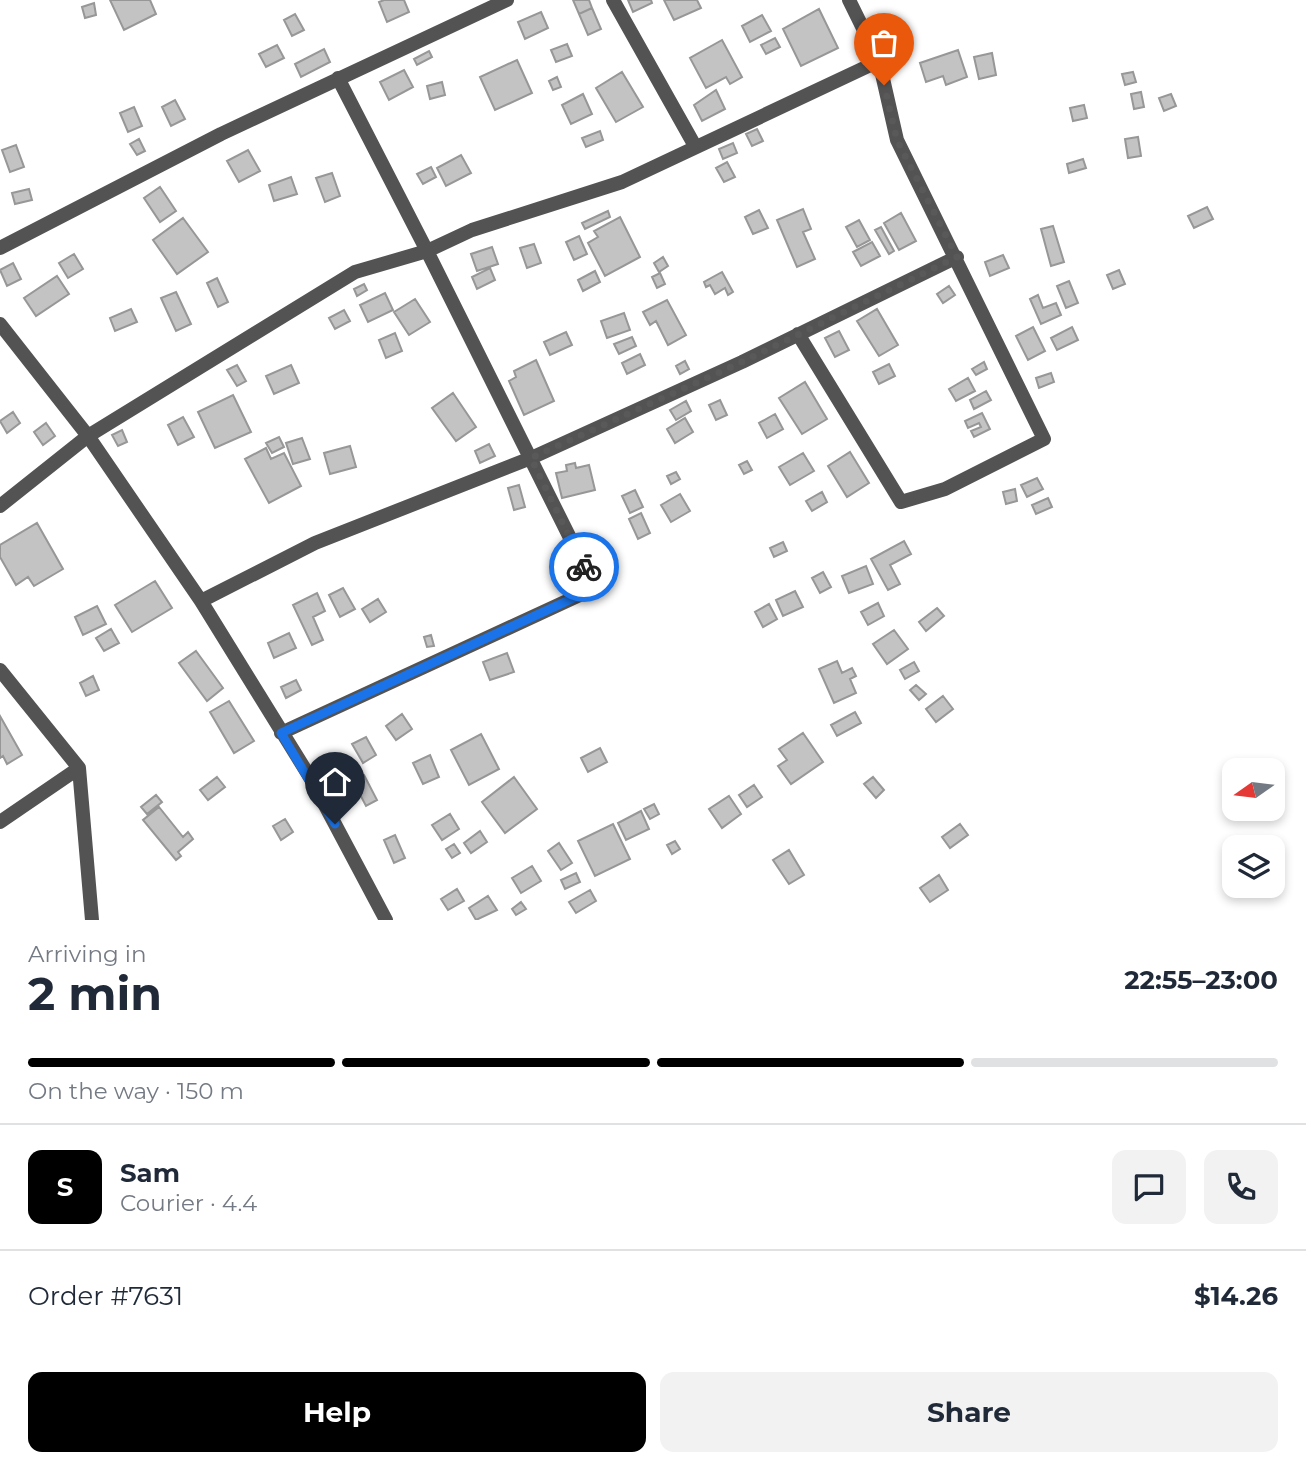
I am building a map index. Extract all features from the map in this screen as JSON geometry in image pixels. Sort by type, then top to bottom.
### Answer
[{"type":"street","points":[[0,248],[338,78],[507,0]]},
{"type":"street","points":[[613,0],[695,146]]},
{"type":"street","points":[[798,334],[901,502],[945,489],[1044,439],[957,257],[897,140],[879,61],[849,0]]},
{"type":"street","points":[[0,506],[88,436],[355,272],[428,251],[472,230],[622,182],[879,61]]},
{"type":"street","points":[[281,733],[595,588],[428,251],[338,78]]},
{"type":"street","points":[[201,601],[315,543],[531,458],[957,257]]},
{"type":"street","points":[[0,324],[88,436],[201,601],[310,779],[386,920]]},
{"type":"street","points":[[0,670],[79,768],[92,920]]},
{"type":"street","points":[[0,822],[79,768]]},
{"type":"building","points":[[110,0],[150,0],[156,14],[124,30]]},
{"type":"building","points":[[404,0],[409,12],[387,22],[379,2]]},
{"type":"building","points":[[573,0],[589,0],[592,8],[579,14]]},
{"type":"building","points":[[628,0],[651,0],[652,3],[633,12]]},
{"type":"building","points":[[664,0],[697,0],[701,8],[674,20]]},
{"type":"building","points":[[94,3],[96,15],[85,18],[82,7]]},
{"type":"building","points":[[592,8],[601,29],[588,35],[579,14]]},
{"type":"building","points":[[819,9],[838,48],[801,66],[783,29]]},
{"type":"building","points":[[541,12],[548,28],[525,39],[518,22]]},
{"type":"building","points":[[295,14],[304,30],[292,36],[284,20]]},
{"type":"building","points":[[762,15],[771,31],[750,42],[742,26]]},
{"type":"building","points":[[775,38],[780,47],[766,54],[761,45]]},
{"type":"building","points":[[722,40],[742,77],[730,84],[726,77],[706,88],[690,58]]},
{"type":"building","points":[[567,44],[572,56],[556,62],[551,50]]},
{"type":"building","points":[[277,45],[284,58],[266,67],[259,54]]},
{"type":"building","points":[[324,49],[330,62],[301,77],[295,64]]},
{"type":"building","points":[[958,50],[967,77],[946,85],[943,76],[926,82],[920,63]]},
{"type":"building","points":[[429,51],[432,57],[417,65],[414,59]]},
{"type":"building","points":[[992,53],[996,75],[979,79],[974,57]]},
{"type":"building","points":[[517,60],[532,93],[495,110],[480,77]]},
{"type":"building","points":[[404,70],[413,87],[389,100],[380,82]]},
{"type":"building","points":[[622,72],[643,107],[616,122],[596,88]]},
{"type":"building","points":[[1133,72],[1136,82],[1125,85],[1122,74]]},
{"type":"building","points":[[557,77],[561,87],[553,90],[549,81]]},
{"type":"building","points":[[442,82],[445,95],[430,99],[427,86]]},
{"type":"building","points":[[716,90],[725,109],[702,121],[694,105]]},
{"type":"building","points":[[1141,92],[1144,107],[1134,109],[1131,94]]},
{"type":"building","points":[[583,94],[592,114],[571,124],[562,105]]},
{"type":"building","points":[[1171,94],[1176,106],[1164,111],[1159,98]]},
{"type":"building","points":[[175,100],[185,119],[171,126],[162,107]]},
{"type":"building","points":[[1084,105],[1087,118],[1073,121],[1070,108]]},
{"type":"building","points":[[134,107],[142,126],[128,132],[120,113]]},
{"type":"building","points":[[757,129],[763,141],[752,146],[746,134]]},
{"type":"building","points":[[600,131],[603,140],[586,147],[582,138]]},
{"type":"building","points":[[1138,137],[1141,156],[1128,158],[1125,139]]},
{"type":"building","points":[[139,139],[145,151],[137,155],[130,144]]},
{"type":"building","points":[[733,143],[737,153],[723,159],[719,149]]},
{"type":"building","points":[[16,145],[24,167],[10,172],[2,150]]},
{"type":"building","points":[[248,150],[260,171],[239,182],[227,161]]},
{"type":"building","points":[[461,155],[471,173],[446,186],[437,168]]},
{"type":"building","points":[[1083,159],[1086,168],[1069,173],[1067,164]]},
{"type":"building","points":[[727,162],[735,177],[724,182],[716,168]]},
{"type":"building","points":[[431,167],[436,177],[423,184],[417,174]]},
{"type":"building","points":[[332,173],[340,196],[325,202],[316,178]]},
{"type":"building","points":[[291,177],[297,194],[274,201],[269,185]]},
{"type":"building","points":[[160,187],[176,211],[160,222],[144,198]]},
{"type":"building","points":[[29,189],[32,200],[15,204],[12,193]]},
{"type":"building","points":[[1207,207],[1213,219],[1194,228],[1188,216]]},
{"type":"building","points":[[803,209],[811,229],[803,232],[815,259],[797,267],[777,220]]},
{"type":"building","points":[[759,210],[768,228],[753,234],[745,217]]},
{"type":"building","points":[[608,211],[610,217],[585,229],[582,223]]},
{"type":"building","points":[[901,213],[916,241],[899,250],[884,223]]},
{"type":"building","points":[[620,217],[640,257],[605,276],[588,243],[598,237],[594,231]]},
{"type":"building","points":[[183,218],[208,252],[177,274],[153,240]]},
{"type":"building","points":[[859,220],[870,240],[857,247],[846,227]]},
{"type":"building","points":[[1053,226],[1064,262],[1051,266],[1041,229]]},
{"type":"building","points":[[881,227],[894,251],[889,254],[875,230]]},
{"type":"building","points":[[579,236],[587,254],[574,260],[566,242]]},
{"type":"building","points":[[872,242],[880,256],[861,266],[853,252]]},
{"type":"building","points":[[534,244],[541,263],[527,268],[520,248]]},
{"type":"building","points":[[492,247],[498,264],[477,271],[471,254]]},
{"type":"building","points":[[74,254],[83,269],[68,278],[59,263]]},
{"type":"building","points":[[1003,255],[1009,268],[990,276],[985,262]]},
{"type":"building","points":[[663,257],[668,266],[659,272],[654,263]]},
{"type":"building","points":[[13,263],[21,279],[7,286],[0,270]]},
{"type":"building","points":[[490,268],[495,280],[477,289],[472,277]]},
{"type":"building","points":[[1119,270],[1125,284],[1113,289],[1107,275]]},
{"type":"building","points":[[595,271],[600,282],[583,291],[578,280]]},
{"type":"building","points":[[722,272],[733,292],[728,295],[725,288],[715,294],[710,285],[706,287],[704,282]]},
{"type":"building","points":[[660,273],[665,284],[657,288],[652,277]]},
{"type":"building","points":[[57,276],[69,294],[36,316],[24,298]]},
{"type":"building","points":[[217,278],[228,302],[218,307],[207,283]]},
{"type":"building","points":[[1069,281],[1078,303],[1066,308],[1057,286]]},
{"type":"building","points":[[364,284],[367,290],[357,296],[354,289]]},
{"type":"building","points":[[949,286],[955,295],[943,303],[937,294]]},
{"type":"building","points":[[176,292],[191,324],[176,331],[161,298]]},
{"type":"building","points":[[385,293],[393,310],[368,322],[360,305]]},
{"type":"building","points":[[1038,295],[1043,308],[1056,303],[1061,315],[1041,324],[1030,299]]},
{"type":"building","points":[[415,299],[430,322],[409,335],[394,312]]},
{"type":"building","points":[[667,300],[686,335],[668,345],[656,321],[650,325],[643,312]]},
{"type":"building","points":[[131,309],[137,322],[115,331],[110,318]]},
{"type":"building","points":[[877,309],[898,345],[879,356],[857,321]]},
{"type":"building","points":[[344,310],[350,321],[335,329],[329,318]]},
{"type":"building","points":[[624,313],[630,330],[607,338],[601,321]]},
{"type":"building","points":[[1033,327],[1045,351],[1028,360],[1016,336]]},
{"type":"building","points":[[1072,327],[1078,340],[1057,350],[1051,338]]},
{"type":"building","points":[[839,331],[849,350],[835,357],[825,338]]},
{"type":"building","points":[[566,332],[572,345],[550,355],[544,342]]},
{"type":"building","points":[[395,333],[402,351],[386,358],[379,340]]},
{"type":"building","points":[[632,337],[636,346],[619,354],[614,344]]},
{"type":"building","points":[[640,354],[645,365],[627,374],[622,363]]},
{"type":"building","points":[[536,360],[554,401],[524,415],[509,381],[516,377],[514,371]]},
{"type":"building","points":[[685,361],[689,369],[680,374],[676,366]]},
{"type":"building","points":[[984,362],[987,369],[976,375],[972,369]]},
{"type":"building","points":[[889,364],[895,376],[879,384],[873,372]]},
{"type":"building","points":[[237,365],[246,381],[237,386],[227,370]]},
{"type":"building","points":[[291,365],[299,383],[274,394],[266,376]]},
{"type":"building","points":[[1051,373],[1054,382],[1039,388],[1036,378]]},
{"type":"building","points":[[968,378],[975,391],[956,401],[949,389]]},
{"type":"building","points":[[805,382],[827,419],[802,434],[779,398]]},
{"type":"building","points":[[986,391],[991,400],[974,409],[970,400]]},
{"type":"building","points":[[453,393],[476,427],[456,441],[432,408]]},
{"type":"building","points":[[233,395],[251,432],[215,448],[198,412]]},
{"type":"building","points":[[720,400],[727,415],[716,420],[709,405]]},
{"type":"building","points":[[686,401],[691,411],[676,420],[670,410]]},
{"type":"building","points":[[13,412],[20,423],[7,433],[0,421]]},
{"type":"building","points":[[982,413],[990,429],[974,437],[971,431],[981,427],[979,423],[968,428],[965,421]]},
{"type":"building","points":[[775,414],[783,429],[767,438],[759,423]]},
{"type":"building","points":[[183,417],[194,437],[178,445],[168,425]]},
{"type":"building","points":[[685,418],[693,432],[675,443],[667,429]]},
{"type":"building","points":[[46,423],[55,436],[43,445],[34,432]]},
{"type":"building","points":[[122,430],[127,442],[118,446],[112,435]]},
{"type":"building","points":[[279,437],[284,447],[272,453],[266,443]]},
{"type":"building","points":[[302,438],[310,459],[293,464],[286,443]]},
{"type":"building","points":[[489,444],[495,456],[480,463],[475,451]]},
{"type":"building","points":[[350,446],[356,467],[330,474],[324,453]]},
{"type":"building","points":[[266,448],[271,459],[284,453],[301,486],[269,503],[245,459]]},
{"type":"building","points":[[850,452],[869,483],[847,497],[828,466]]},
{"type":"building","points":[[803,453],[814,471],[790,485],[779,467]]},
{"type":"building","points":[[747,461],[752,470],[744,474],[739,465]]},
{"type":"building","points":[[575,463],[576,468],[589,465],[595,490],[562,498],[556,473],[567,471],[566,465]]},
{"type":"building","points":[[676,472],[680,479],[671,484],[667,476]]},
{"type":"building","points":[[1037,478],[1043,489],[1027,497],[1021,485]]},
{"type":"building","points":[[519,485],[525,507],[514,510],[508,488]]},
{"type":"building","points":[[1015,489],[1017,501],[1006,504],[1003,492]]},
{"type":"building","points":[[635,490],[643,507],[630,513],[622,496]]},
{"type":"building","points":[[822,492],[827,502],[812,511],[806,501]]},
{"type":"building","points":[[680,494],[690,511],[671,522],[661,505]]},
{"type":"building","points":[[1048,498],[1052,507],[1036,514],[1032,505]]},
{"type":"building","points":[[641,513],[650,533],[638,539],[629,519]]},
{"type":"building","points":[[37,523],[63,569],[34,586],[28,577],[16,585],[0,557],[0,545]]},
{"type":"building","points":[[904,541],[911,554],[890,565],[900,584],[888,590],[871,559]]},
{"type":"building","points":[[783,542],[787,551],[774,557],[770,548]]},
{"type":"building","points":[[866,566],[873,584],[849,593],[842,576]]},
{"type":"building","points":[[823,572],[831,587],[820,593],[812,578]]},
{"type":"building","points":[[155,581],[172,608],[132,632],[115,605]]},
{"type":"building","points":[[343,588],[355,609],[340,617],[329,595]]},
{"type":"building","points":[[795,591],[803,607],[783,616],[776,600]]},
{"type":"building","points":[[317,593],[325,611],[313,617],[323,640],[312,645],[293,605]]},
{"type":"building","points":[[378,599],[386,612],[370,622],[362,609]]},
{"type":"building","points":[[878,603],[884,616],[868,625],[861,612]]},
{"type":"building","points":[[769,604],[777,619],[763,627],[755,612]]},
{"type":"building","points":[[97,606],[106,624],[83,635],[75,617]]},
{"type":"building","points":[[937,608],[944,616],[926,631],[919,622]]},
{"type":"building","points":[[111,629],[119,643],[104,651],[96,638]]},
{"type":"building","points":[[894,630],[908,649],[887,664],[873,644]]},
{"type":"building","points":[[289,633],[296,648],[274,658],[268,643]]},
{"type":"building","points":[[431,635],[434,646],[427,647],[424,637]]},
{"type":"building","points":[[196,651],[223,688],[207,701],[179,663]]},
{"type":"building","points":[[507,653],[514,672],[490,680],[483,662]]},
{"type":"building","points":[[837,661],[842,673],[852,668],[856,676],[850,679],[856,693],[834,703],[819,669]]},
{"type":"building","points":[[914,662],[919,671],[905,679],[900,670]]},
{"type":"building","points":[[93,676],[99,690],[86,696],[80,683]]},
{"type":"building","points":[[296,680],[301,690],[286,698],[281,687]]},
{"type":"building","points":[[916,685],[926,694],[919,700],[910,690]]},
{"type":"building","points":[[943,696],[953,709],[936,722],[926,709]]},
{"type":"building","points":[[229,701],[254,741],[234,753],[210,712]]},
{"type":"building","points":[[855,712],[861,723],[837,736],[831,725]]},
{"type":"building","points":[[402,714],[412,729],[396,740],[386,726]]},
{"type":"building","points":[[0,716],[22,755],[7,764],[3,756],[0,758]]},
{"type":"building","points":[[803,733],[823,762],[791,784],[778,766],[787,760],[779,749]]},
{"type":"building","points":[[481,734],[499,769],[469,785],[451,750]]},
{"type":"building","points":[[366,737],[376,755],[363,763],[352,744]]},
{"type":"building","points":[[600,748],[607,762],[588,772],[581,758]]},
{"type":"building","points":[[430,755],[439,777],[423,784],[413,763]]},
{"type":"building","points":[[364,775],[377,800],[366,806],[353,781]]},
{"type":"building","points":[[217,777],[225,787],[208,800],[200,790]]},
{"type":"building","points":[[514,777],[537,809],[505,833],[482,802]]},
{"type":"building","points":[[873,777],[884,790],[876,798],[864,784]]},
{"type":"building","points":[[754,785],[762,797],[747,807],[739,795]]},
{"type":"building","points":[[156,795],[162,802],[147,814],[141,807]]},
{"type":"building","points":[[729,796],[741,814],[722,828],[709,809]]},
{"type":"building","points":[[654,804],[659,814],[650,819],[644,809]]},
{"type":"building","points":[[159,807],[183,837],[188,832],[193,839],[178,852],[181,856],[176,860],[143,820]]},
{"type":"building","points":[[641,811],[649,829],[626,840],[618,823]]},
{"type":"building","points":[[450,814],[459,829],[442,840],[432,825]]},
{"type":"building","points":[[285,819],[293,832],[281,840],[273,826]]},
{"type":"building","points":[[613,824],[630,859],[595,876],[578,841]]},
{"type":"building","points":[[960,824],[968,835],[950,848],[942,837]]},
{"type":"building","points":[[480,831],[487,842],[471,853],[464,843]]},
{"type":"building","points":[[395,835],[405,858],[394,863],[384,840]]},
{"type":"building","points":[[675,841],[680,849],[672,854],[667,845]]},
{"type":"building","points":[[559,843],[572,863],[561,870],[548,851]]},
{"type":"building","points":[[454,844],[460,853],[452,858],[446,849]]},
{"type":"building","points":[[789,850],[804,875],[789,884],[773,860]]},
{"type":"building","points":[[532,866],[541,881],[521,893],[512,878]]},
{"type":"building","points":[[576,873],[580,882],[565,889],[561,880]]},
{"type":"building","points":[[939,875],[948,890],[930,902],[920,888]]},
{"type":"building","points":[[457,889],[464,901],[448,910],[441,899]]},
{"type":"building","points":[[590,890],[596,901],[576,913],[569,902]]},
{"type":"building","points":[[488,896],[497,910],[476,920],[469,908]]},
{"type":"building","points":[[521,902],[526,909],[516,915],[512,909]]},
{"type":"way so far","points":[[584,567],[531,458],[742,362],[957,257],[897,140],[884,85]]},
{"type":"route","points":[[335,824],[281,733],[595,588],[584,567]]}]
